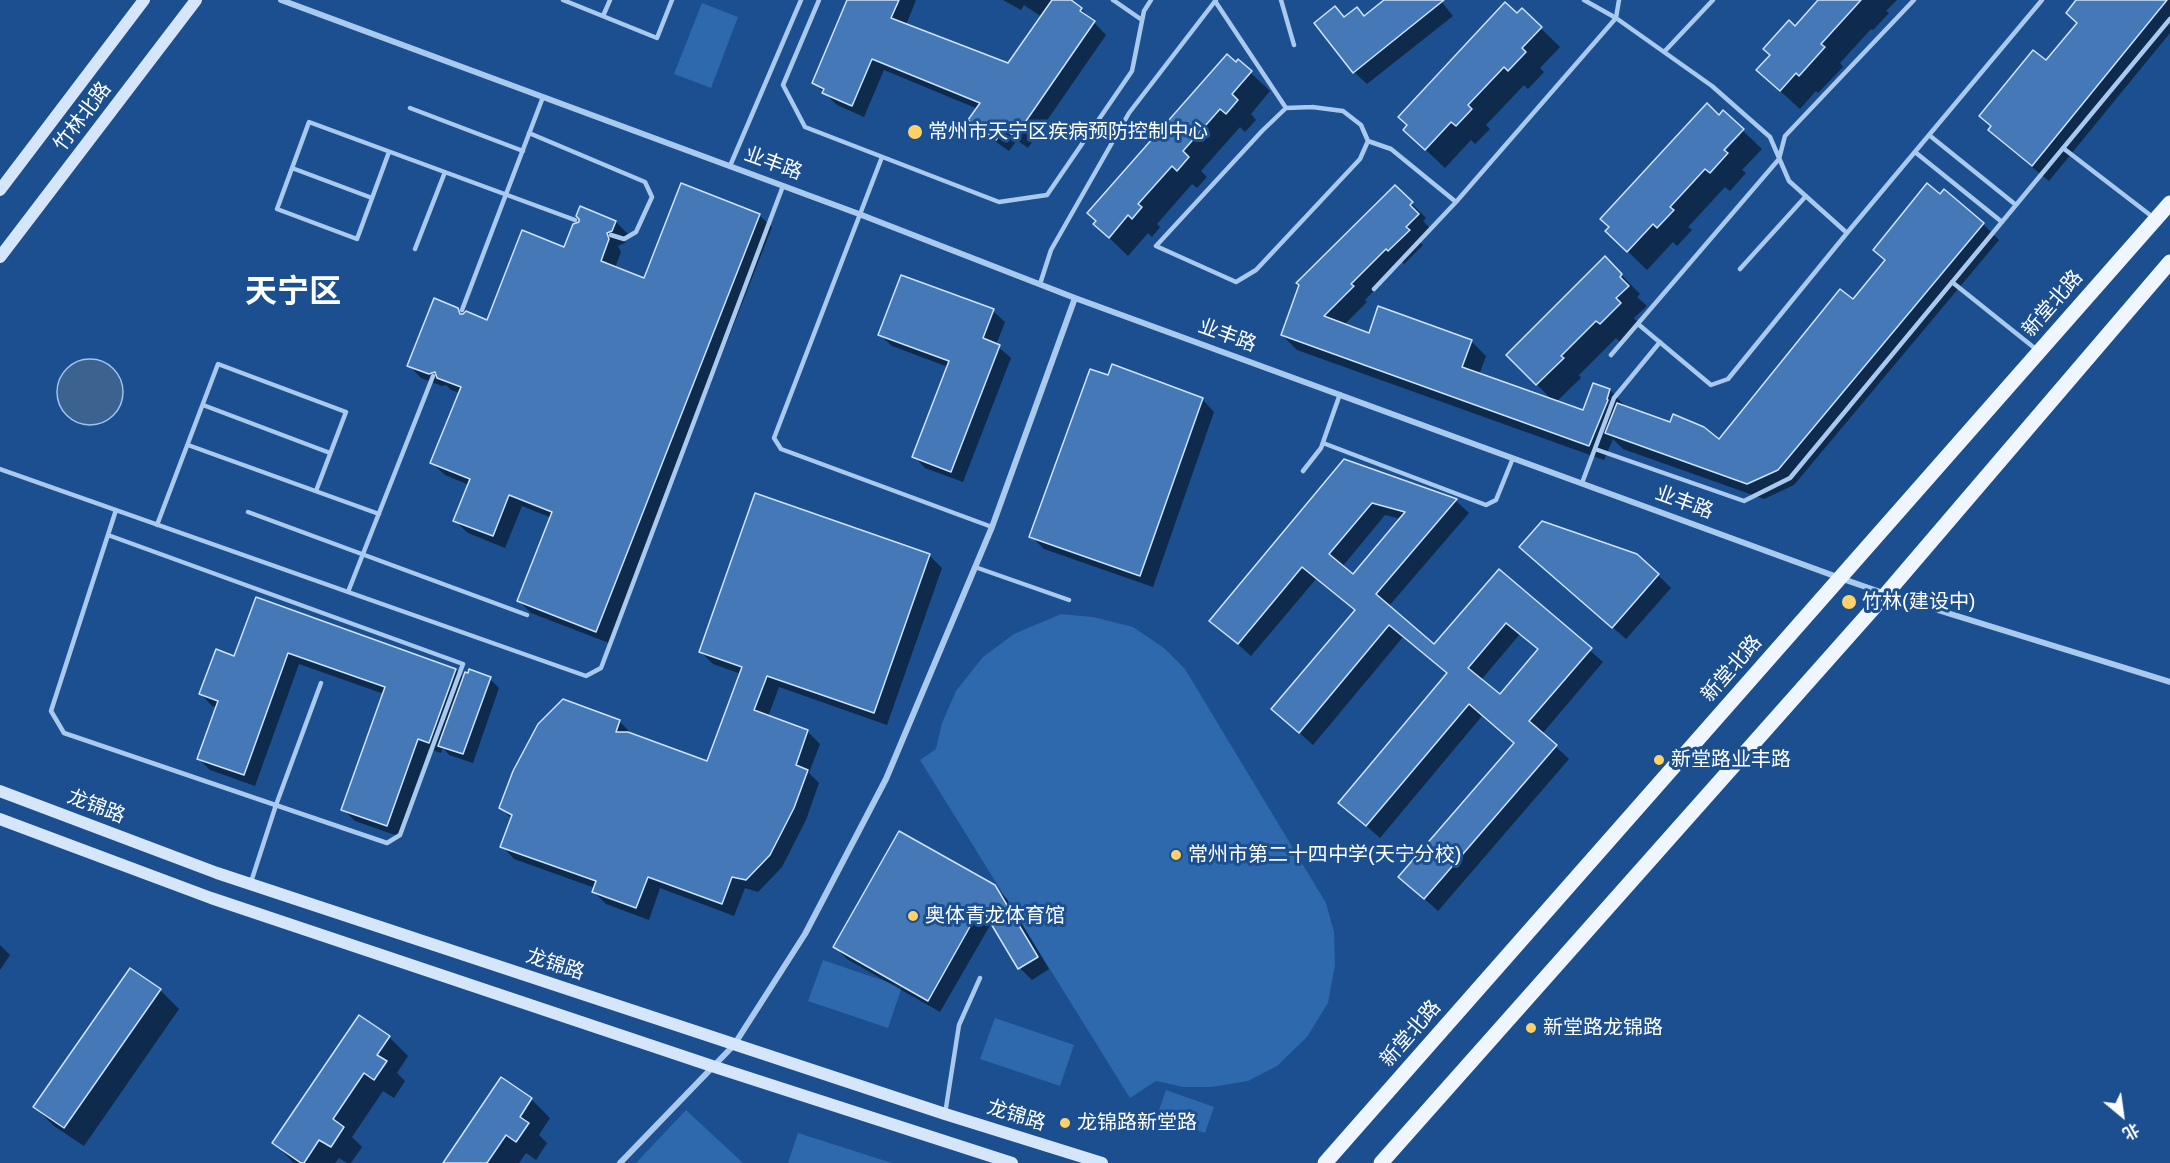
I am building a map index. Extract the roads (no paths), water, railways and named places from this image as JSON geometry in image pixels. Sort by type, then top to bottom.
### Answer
[{"type":"main road","name":"竹林北路","points":[[0,190],[144,0]]},
{"type":"main road","name":"竹林北路","points":[[0,257],[196,0]]},
{"type":"main road","name":"新堂北路","points":[[1325,1163],[2170,203]]},
{"type":"main road","points":[[1381,1163],[1886,594],[2170,262]]},
{"type":"main road","name":"龙锦路","points":[[0,791],[250,884],[734,1045],[1102,1163]]},
{"type":"main road","points":[[0,819],[211,898],[712,1066],[1012,1163]]},
{"type":"street","name":"业丰路","points":[[280,0],[859,214],[1075,298],[1840,578],[2170,682]]},
{"type":"street","points":[[620,1163],[734,1045],[805,934],[886,779],[992,527],[1075,298]]},
{"type":"lane","points":[[563,0],[657,38],[672,0]]},
{"type":"lane","points":[[603,16],[610,0]]},
{"type":"lane","points":[[730,166],[801,0]]},
{"type":"lane","points":[[819,0],[783,85],[805,127],[999,202],[1047,195],[1132,71],[1144,11],[1151,0]]},
{"type":"lane","points":[[1113,0],[1142,20]]},
{"type":"lane","points":[[1040,284],[1051,250],[1129,113],[1215,0],[1286,108]]},
{"type":"lane","points":[[1281,0],[1293,45]]},
{"type":"lane","points":[[1584,0],[1616,18],[1712,86],[1770,137],[1790,181],[1847,232]]},
{"type":"lane","points":[[1374,289],[1456,202],[1616,18],[1619,0]]},
{"type":"lane","points":[[1664,52],[1713,0]]},
{"type":"lane","points":[[1611,355],[1779,159],[1785,136],[1914,0]]},
{"type":"lane","points":[[1638,324],[1711,385],[1728,379],[1847,232],[2043,0]]},
{"type":"lane","points":[[1595,449],[1744,501],[1790,478],[2170,19]]},
{"type":"lane","points":[[462,310],[543,97]]},
{"type":"lane","points":[[1368,141],[1360,159],[1256,270],[1236,282],[1156,246],[1262,130],[1286,108],[1312,106],[1343,111],[1361,125],[1368,141],[1391,149],[1456,202]]},
{"type":"lane","points":[[411,108],[523,151]]},
{"type":"lane","points":[[389,152],[357,239],[277,209],[309,122],[575,220]]},
{"type":"lane","points":[[529,134],[645,182],[652,197],[636,232],[624,240],[611,235]]},
{"type":"lane","points":[[1929,135],[2016,205]]},
{"type":"lane","points":[[2063,148],[2156,219]]},
{"type":"lane","points":[[1915,152],[2002,222]]},
{"type":"lane","points":[[882,157],[774,438],[781,449],[992,527]]},
{"type":"lane","points":[[292,168],[372,198]]},
{"type":"lane","points":[[415,249],[445,172]]},
{"type":"lane","points":[[0,469],[586,676],[601,668],[783,186]]},
{"type":"lane","points":[[1740,269],[1806,196]]},
{"type":"lane","points":[[1952,282],[2039,352]]},
{"type":"lane","points":[[1582,483],[1614,398],[1660,342]]},
{"type":"lane","points":[[157,525],[218,364],[346,412],[315,491]]},
{"type":"lane","points":[[348,592],[433,376]]},
{"type":"lane","points":[[1304,471],[1323,443],[1340,394]]},
{"type":"lane","points":[[203,405],[330,453]]},
{"type":"lane","points":[[1323,443],[1486,505],[1496,500],[1513,458]]},
{"type":"lane","points":[[188,445],[379,514]]},
{"type":"lane","points":[[108,535],[463,664],[399,835],[387,843],[64,733],[51,711],[116,510]]},
{"type":"lane","points":[[248,512],[527,615]]},
{"type":"lane","points":[[975,567],[1069,600]]},
{"type":"lane","points":[[250,884],[321,683]]},
{"type":"lane","points":[[945,1114],[959,1025],[980,978]]},
{"type":"place","name":"常州市天宁区疾病预防控制中心","points":[[915,132]]},
{"type":"place","name":"竹林(建设中)","points":[[1849,602]]},
{"type":"place","name":"新堂路业丰路","points":[[1659,760]]},
{"type":"place","name":"常州市第二十四中学(天宁分校)","points":[[1176,855]]},
{"type":"place","name":"奥体青龙体育馆","points":[[913,916]]},
{"type":"place","name":"新堂路龙锦路","points":[[1531,1028]]},
{"type":"place","name":"龙锦路新堂路","points":[[1065,1123]]},
{"type":"district","name":"天宁区","points":[[293,293]]}]
